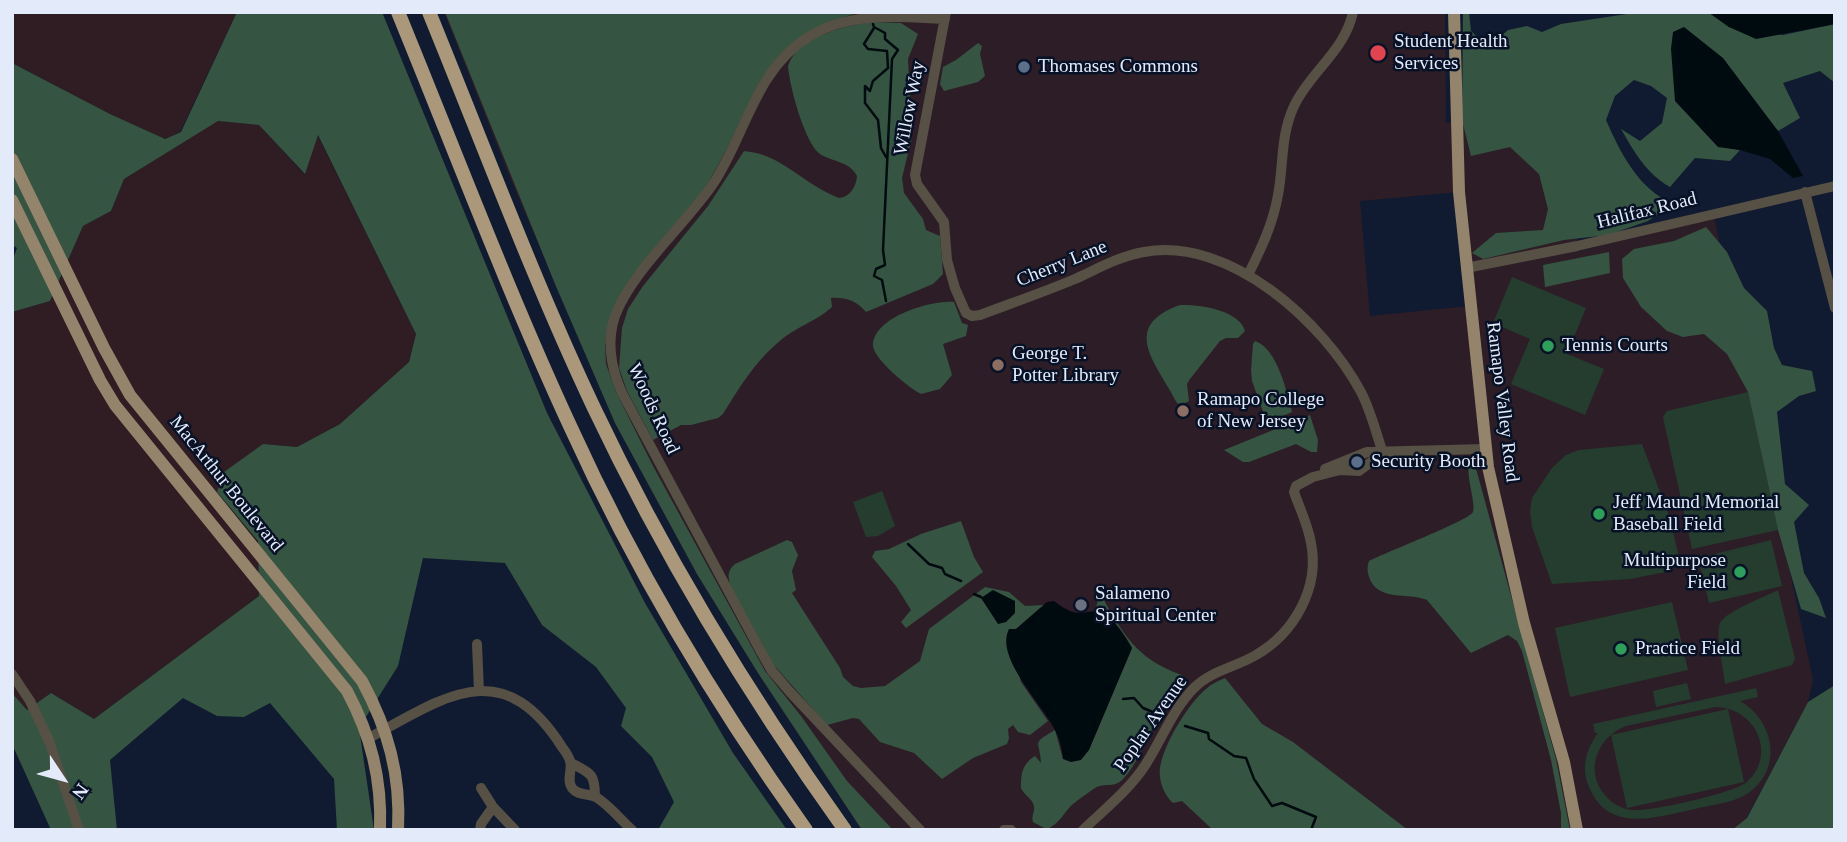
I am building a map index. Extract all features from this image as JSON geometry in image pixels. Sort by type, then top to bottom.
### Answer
[{"type":"highway","points":[[398,12],[564,412],[609,505],[697,663],[806,830]]},
{"type":"highway","points":[[429,12],[561,333],[636,491],[717,636],[783,740],[845,830]]},
{"type":"main road","name":"Ramapo Valley Road","points":[[1454,12],[1457,164],[1485,449],[1524,623],[1564,762],[1577,830]]},
{"type":"main road","name":"MacArthur Boulevard","points":[[12,159],[112,364],[131,395],[351,666],[369,694],[385,729],[398,782],[398,830]]},
{"type":"main road","name":"MacArthur Boulevard","points":[[12,200],[100,380],[116,405],[339,681],[360,715],[369,737],[380,784],[380,830]]},
{"type":"main road","points":[[36,248],[52,241]]},
{"type":"street","points":[[1353,12],[1339,47],[1297,100],[1289,119],[1283,139],[1275,213],[1248,275],[1297,311],[1336,354],[1364,398],[1383,453],[1485,449]]},
{"type":"street","name":"Willow Way","points":[[945,16],[915,175],[917,184],[944,222],[946,237]]},
{"type":"street","name":"Woods Road","points":[[920,830],[772,671],[622,393],[613,369],[610,344],[614,319],[626,294],[713,183],[732,151],[759,90],[780,60],[811,36],[848,20],[945,16]]},
{"type":"street","name":"Halifax Road","points":[[1466,268],[1577,246],[1835,186]]},
{"type":"street","points":[[1805,192],[1835,308]]},
{"type":"street","name":"Cherry Lane","points":[[946,237],[947,260],[955,288],[964,310],[972,316],[1027,298],[1143,252],[1164,250],[1195,254],[1248,275]]},
{"type":"street","name":"Poplar Avenue","points":[[1083,830],[1135,779],[1193,689],[1203,680],[1268,647],[1293,622],[1303,606],[1310,584],[1312,565],[1311,544],[1294,492],[1299,483],[1322,470],[1367,452],[1383,453]]},
{"type":"street","points":[[477,644],[479,691]]},
{"type":"street","points":[[12,674],[30,701],[49,741],[79,830]]},
{"type":"street","points":[[369,737],[462,692],[479,691],[503,695],[533,711],[553,734],[571,763],[590,773],[595,783],[595,796]]},
{"type":"street","points":[[571,763],[569,777],[572,788],[581,794],[595,796],[632,830]]},
{"type":"street","points":[[481,788],[493,807],[515,830]]},
{"type":"street","points":[[480,830],[493,807]]},
{"type":"street","points":[[1004,830],[1011,830]]},
{"type":"shaded area","points":[[12,12],[237,12],[180,132],[164,139],[12,63]]},
{"type":"shaded area","name":"Ramapo College of New Jersey","points":[[444,12],[1445,12],[1446,123],[1557,97],[1579,251],[1714,217],[1813,680],[1808,702],[1740,830],[862,830],[758,673],[697,574],[615,423],[509,175]],"holes":[[[1459,192],[1470,306],[1370,316],[1360,201]]]},
{"type":"shaded area","points":[[1708,12],[1835,12],[1835,24],[1756,39],[1729,27]]},
{"type":"shaded area","points":[[1684,27],[1723,58],[1778,131],[1803,176],[1793,178],[1770,159],[1718,147],[1675,101],[1671,49],[1673,32]]},
{"type":"shaded area","points":[[217,121],[259,125],[304,174],[317,134],[416,334],[409,362],[340,424],[297,447],[263,444],[217,492],[258,541],[259,596],[94,719],[51,693],[27,710],[12,693],[12,312],[50,301],[83,226],[111,211],[124,179]]},
{"type":"shaded area","points":[[993,590],[1015,601],[1015,613],[1006,622],[998,624],[981,598]]},
{"type":"shaded area","points":[[1054,601],[1073,612],[1097,611],[1107,616],[1132,648],[1089,750],[1081,760],[1071,762],[1063,759],[1056,732],[1014,668],[1006,641],[1009,629],[1016,629],[1047,602]]},
{"type":"green space","points":[[237,12],[382,12],[547,413],[645,603],[733,753],[787,830],[658,830],[674,802],[652,757],[621,726],[626,708],[596,667],[542,625],[505,563],[423,558],[398,666],[359,728],[374,830],[337,830],[334,779],[270,703],[244,717],[217,716],[183,698],[110,760],[117,830],[51,830],[12,744],[12,693],[27,710],[51,693],[94,719],[259,596],[258,541],[217,492],[224,472],[263,444],[297,447],[340,424],[409,362],[416,334],[318,135],[305,174],[259,125],[218,121],[124,179],[111,211],[83,226],[50,301],[12,312],[12,261],[17,248],[12,245],[12,63],[165,139],[181,132]]},
{"type":"green space","points":[[445,12],[861,12],[826,24],[799,39],[779,57],[763,77],[708,183],[610,319],[605,346],[606,364],[616,392],[653,466],[765,671],[847,781],[893,830],[862,830],[758,673],[697,574],[615,423],[555,284]]},
{"type":"green space","points":[[1463,12],[1469,12],[1471,31],[1480,39],[1499,38],[1508,30],[1527,26],[1542,32],[1561,24],[1640,12],[1708,12],[1729,27],[1783,35],[1835,24],[1835,83],[1820,71],[1783,83],[1800,118],[1778,131],[1753,100],[1700,127],[1718,146],[1740,150],[1730,161],[1695,158],[1670,187],[1648,169],[1621,129],[1640,141],[1662,123],[1667,98],[1651,86],[1634,80],[1615,96],[1606,120],[1637,176],[1666,200],[1661,212],[1648,221],[1608,235],[1564,240],[1483,259],[1472,253],[1496,233],[1543,230],[1548,209],[1539,174],[1510,147],[1471,156],[1462,120]]},
{"type":"green space","points":[[874,22],[901,23],[918,34],[908,59],[912,137],[902,178],[904,193],[923,219],[926,230],[940,236],[943,274],[933,284],[866,312],[850,300],[831,298],[832,307],[786,336],[767,353],[718,418],[681,425],[653,440],[627,391],[619,368],[622,328],[628,309],[643,286],[708,206],[744,151],[770,158],[839,198],[852,191],[857,176],[854,171],[820,154],[809,139],[795,100],[788,66],[793,56],[812,40],[838,29]]},
{"type":"green space","points":[[978,43],[982,46],[980,54],[985,76],[978,82],[944,91],[940,84],[943,67]]},
{"type":"green space","points":[[1706,227],[1727,252],[1744,288],[1767,311],[1774,348],[1782,365],[1812,371],[1816,391],[1799,396],[1777,412],[1785,484],[1809,505],[1794,522],[1804,573],[1819,598],[1826,618],[1801,609],[1778,530],[1748,392],[1727,354],[1704,334],[1683,337],[1667,331],[1641,307],[1623,278],[1622,259],[1634,249],[1674,241]]},
{"type":"green space","points":[[1609,252],[1610,273],[1545,287],[1543,265]]},
{"type":"green space","name":"Tennis Courts","points":[[1512,277],[1586,308],[1567,354],[1604,369],[1585,415],[1511,384],[1530,339],[1493,323]]},
{"type":"green space","points":[[954,302],[962,323],[968,325],[966,336],[943,344],[952,375],[940,389],[921,394],[901,380],[879,358],[873,345],[876,335],[883,326],[905,312],[932,304]]},
{"type":"green space","points":[[1180,305],[1207,307],[1227,313],[1242,324],[1245,331],[1238,338],[1220,341],[1190,379],[1187,384],[1189,401],[1181,405],[1177,403],[1153,361],[1147,336],[1151,324],[1161,314]]},
{"type":"green space","points":[[1255,341],[1263,345],[1275,361],[1292,412],[1267,423],[1252,381]]},
{"type":"green space","points":[[1748,392],[1778,530],[1692,549],[1663,417],[1667,411]]},
{"type":"green space","points":[[1310,415],[1318,440],[1317,452],[1311,452],[1296,444],[1243,462],[1224,450]]},
{"type":"green space","name":"Jeff Maund Memorial Baseball Field","points":[[1642,444],[1669,516],[1679,557],[1671,571],[1630,579],[1552,584],[1532,527],[1532,498],[1552,468],[1566,455],[1579,450]]},
{"type":"green space","points":[[1469,463],[1475,465],[1556,759],[1570,830],[1561,830],[1561,813],[1551,760],[1517,641],[1508,635],[1471,653],[1427,600],[1386,593],[1373,585],[1368,575],[1369,561],[1443,529],[1473,512]]},
{"type":"green space","points":[[882,491],[895,526],[878,536],[866,537],[853,502]]},
{"type":"green space","points":[[961,521],[974,557],[983,572],[906,628],[901,622],[911,610],[896,586],[872,557],[875,551],[889,549],[921,534]]},
{"type":"green space","points":[[787,540],[792,542],[798,555],[792,571],[796,590],[792,593],[840,668],[843,677],[853,686],[885,686],[920,661],[929,629],[985,587],[1009,592],[1025,606],[1044,605],[1016,629],[1009,629],[1021,682],[1048,721],[1030,735],[1018,732],[1013,725],[1008,729],[1007,744],[973,758],[942,779],[914,753],[880,742],[859,719],[827,725],[773,664],[730,585],[729,574],[735,564]]},
{"type":"green space","name":"Multipurpose Field","points":[[1771,540],[1782,586],[1709,603],[1698,558]]},
{"type":"green space","points":[[1778,590],[1795,659],[1792,665],[1725,684],[1719,644],[1720,623],[1738,609]]},
{"type":"green space","points":[[1100,593],[1132,643],[1153,661],[1182,675],[1185,678],[1184,683],[1159,717],[1136,762],[1124,778],[1117,783],[1095,788],[1046,829],[1033,822],[1034,806],[1021,788],[1025,766],[1035,756],[1041,763],[1038,743],[1055,730],[1063,759],[1089,749],[1132,648],[1112,621],[1095,611]]},
{"type":"green space","name":"Practice Field","points":[[1672,602],[1688,670],[1570,697],[1555,628]]},
{"type":"green space","points":[[1225,678],[1262,724],[1293,742],[1408,830],[1213,830],[1182,801],[1173,803],[1160,779],[1161,763],[1168,744],[1185,713],[1199,696]]},
{"type":"green space","points":[[1687,683],[1691,699],[1656,707],[1653,691]]},
{"type":"green space","points":[[1835,685],[1835,830],[1732,830],[1747,818],[1808,702]]},
{"type":"green space","points":[[1756,688],[1758,697],[1740,701],[1760,719],[1766,731],[1770,743],[1768,768],[1751,791],[1739,798],[1664,816],[1634,819],[1619,816],[1607,811],[1596,800],[1586,777],[1586,757],[1598,733],[1595,733],[1593,724]],"holes":[[[1715,707],[1729,709],[1751,723],[1761,746],[1761,758],[1756,771],[1747,782],[1710,796],[1642,810],[1618,806],[1599,786],[1595,776],[1597,756],[1601,746],[1616,731],[1626,726]]]},
{"type":"green space","points":[[1728,709],[1744,782],[1627,808],[1611,735]]},
{"type":"waterway","points":[[873,24],[885,33],[885,39],[898,50],[892,59],[883,250],[885,265],[876,269],[874,276],[882,280],[886,301]]},
{"type":"waterway","points":[[874,28],[864,44],[868,49],[887,51],[888,68],[873,81],[870,91],[865,86],[865,103],[878,120],[881,148],[886,157]]},
{"type":"waterway","points":[[908,544],[929,564],[942,568],[945,574],[961,581]]},
{"type":"waterway","points":[[974,594],[981,597]]},
{"type":"waterway","points":[[1123,699],[1134,698],[1143,708],[1160,715]]},
{"type":"waterway","points":[[1185,726],[1208,733],[1209,739],[1234,756],[1246,758],[1254,779],[1272,806],[1282,803],[1316,817],[1311,830]]},
{"type":"place","name":"Student Health Services","points":[[1378,53]]},
{"type":"place","name":"Thomases Commons","points":[[1024,67]]},
{"type":"place","name":"Tennis Courts","points":[[1548,346]]},
{"type":"place","name":"George T. Potter Library","points":[[998,365]]},
{"type":"place","name":"Ramapo College of New Jersey","points":[[1183,411]]},
{"type":"place","name":"Security Booth","points":[[1357,462]]},
{"type":"place","name":"Jeff Maund Memorial Baseball Field","points":[[1599,514]]},
{"type":"place","name":"Multipurpose Field","points":[[1740,572]]},
{"type":"place","name":"Salameno Spiritual Center","points":[[1081,605]]},
{"type":"place","name":"Practice Field","points":[[1621,649]]}]
